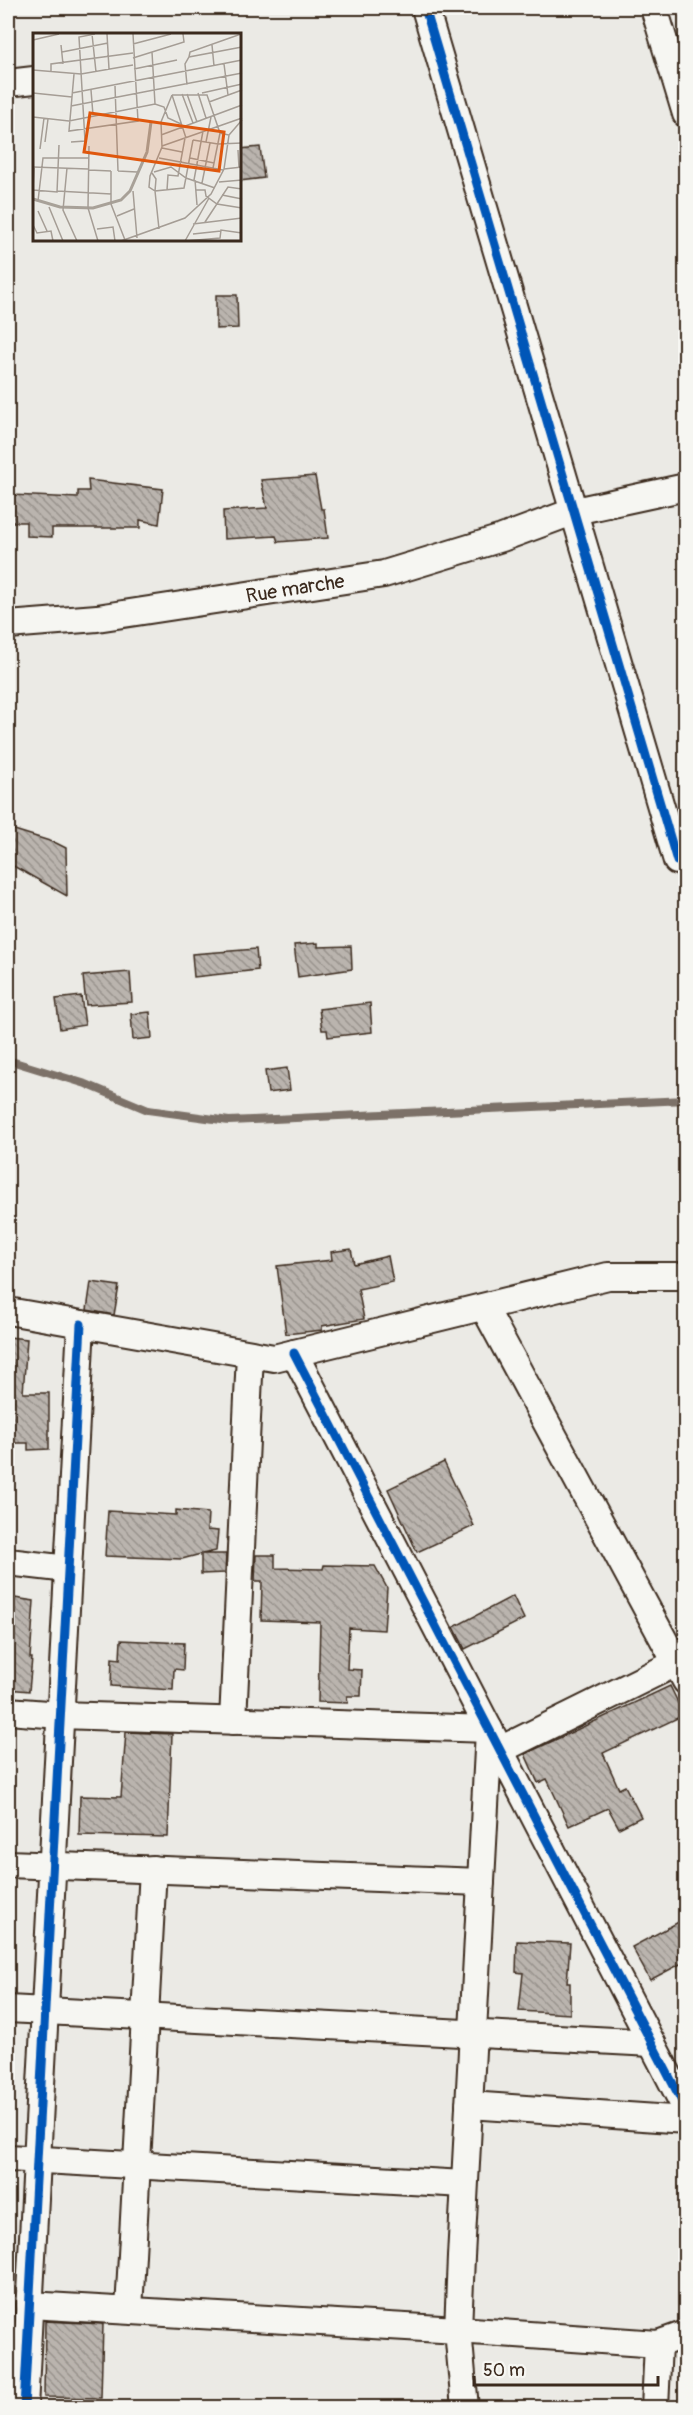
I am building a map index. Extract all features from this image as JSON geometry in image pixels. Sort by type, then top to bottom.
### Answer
[{"type":"street","points":[[425,8],[677,861],[686,859]]},
{"type":"street","points":[[654,8],[677,58],[686,114]]},
{"type":"street","points":[[8,83],[33,80]]},
{"type":"street","name":"Rue marche","points":[[8,626],[97,618],[384,574],[502,538],[575,511],[686,487]]},
{"type":"street","points":[[8,1311],[274,1358],[608,1276],[686,1275]]},
{"type":"street","points":[[8,1711],[232,1721],[494,1740],[682,1667],[484,1307]]},
{"type":"street","points":[[24,2408],[81,1324]]},
{"type":"street","points":[[294,1353],[686,2109]]},
{"type":"street","points":[[232,1721],[250,1354]]},
{"type":"street","points":[[8,1562],[68,1569]]},
{"type":"street","points":[[465,2408],[458,2330],[464,2184],[481,1882],[494,1740]]},
{"type":"street","points":[[8,1864],[481,1882]]},
{"type":"street","points":[[129,2310],[153,1869]]},
{"type":"street","points":[[8,2009],[652,2043]]},
{"type":"street","points":[[469,2105],[686,2120]]},
{"type":"street","points":[[8,2158],[464,2184]]},
{"type":"street","points":[[29,2305],[658,2344],[686,2334]]},
{"type":"street","points":[[655,2408],[658,2344]]},
{"type":"building","points":[[260,147],[264,178],[242,181],[242,149]]},
{"type":"building","points":[[216,295],[237,295],[238,328],[216,329]]},
{"type":"building","points":[[315,476],[321,509],[324,509],[328,538],[278,542],[276,536],[224,539],[223,511],[267,508],[261,480]]},
{"type":"building","points":[[88,480],[163,489],[159,524],[140,520],[140,528],[52,528],[52,537],[26,536],[26,522],[11,522],[11,495],[78,498],[78,491],[89,491]]},
{"type":"building","points":[[8,828],[66,848],[67,896],[8,863]]},
{"type":"building","points":[[318,943],[318,947],[351,946],[352,969],[298,977],[294,945]]},
{"type":"building","points":[[256,949],[258,970],[194,977],[192,954]]},
{"type":"building","points":[[130,972],[132,1002],[86,1005],[83,976]]},
{"type":"building","points":[[81,996],[85,1025],[60,1029],[56,999]]},
{"type":"building","points":[[370,1003],[372,1032],[328,1037],[327,1030],[322,1030],[319,1009]]},
{"type":"building","points":[[150,1012],[152,1038],[133,1040],[131,1014]]},
{"type":"building","points":[[287,1068],[290,1090],[268,1093],[265,1071]]},
{"type":"building","points":[[351,1249],[354,1264],[388,1256],[393,1282],[358,1289],[364,1319],[322,1326],[322,1330],[286,1334],[277,1266],[332,1260],[331,1252]]},
{"type":"building","points":[[91,1282],[119,1286],[114,1315],[87,1310]]},
{"type":"building","points":[[8,1337],[27,1339],[23,1393],[49,1393],[49,1449],[28,1450],[28,1443],[8,1443]]},
{"type":"building","points":[[444,1462],[474,1526],[417,1552],[388,1489]]},
{"type":"building","points":[[176,1510],[208,1513],[207,1530],[218,1531],[216,1551],[202,1554],[226,1554],[225,1573],[201,1574],[201,1554],[182,1559],[105,1556],[108,1511],[176,1515]]},
{"type":"building","points":[[256,1555],[275,1555],[275,1568],[323,1569],[324,1565],[375,1566],[387,1588],[384,1630],[349,1628],[347,1669],[362,1670],[361,1696],[347,1696],[348,1703],[318,1702],[320,1622],[261,1620],[262,1581],[255,1581]]},
{"type":"building","points":[[513,1596],[524,1619],[465,1649],[454,1627]]},
{"type":"building","points":[[8,1597],[34,1601],[29,1691],[8,1689]]},
{"type":"building","points":[[121,1640],[184,1643],[183,1670],[174,1669],[173,1690],[111,1686],[112,1658],[120,1659]]},
{"type":"building","points":[[670,1686],[684,1715],[603,1753],[619,1789],[625,1786],[641,1817],[619,1828],[608,1808],[569,1826],[547,1779],[538,1783],[525,1754]]},
{"type":"building","points":[[126,1732],[172,1734],[168,1837],[79,1835],[80,1796],[121,1797]]},
{"type":"building","points":[[686,1918],[686,1961],[650,1980],[632,1947]]},
{"type":"building","points":[[517,1941],[570,1943],[567,1983],[570,1983],[570,2014],[519,2011],[523,1973],[516,1972]]},
{"type":"building","points":[[45,2321],[103,2324],[101,2398],[44,2397]]},
{"type":"waterway","points":[[8,1060],[86,1084],[148,1110],[229,1121],[686,1100]]},
{"type":"cycle path","points":[[425,8],[677,861],[686,859]]},
{"type":"cycle path","points":[[24,2408],[81,1324]]},
{"type":"cycle path","points":[[294,1353],[686,2109]]}]
